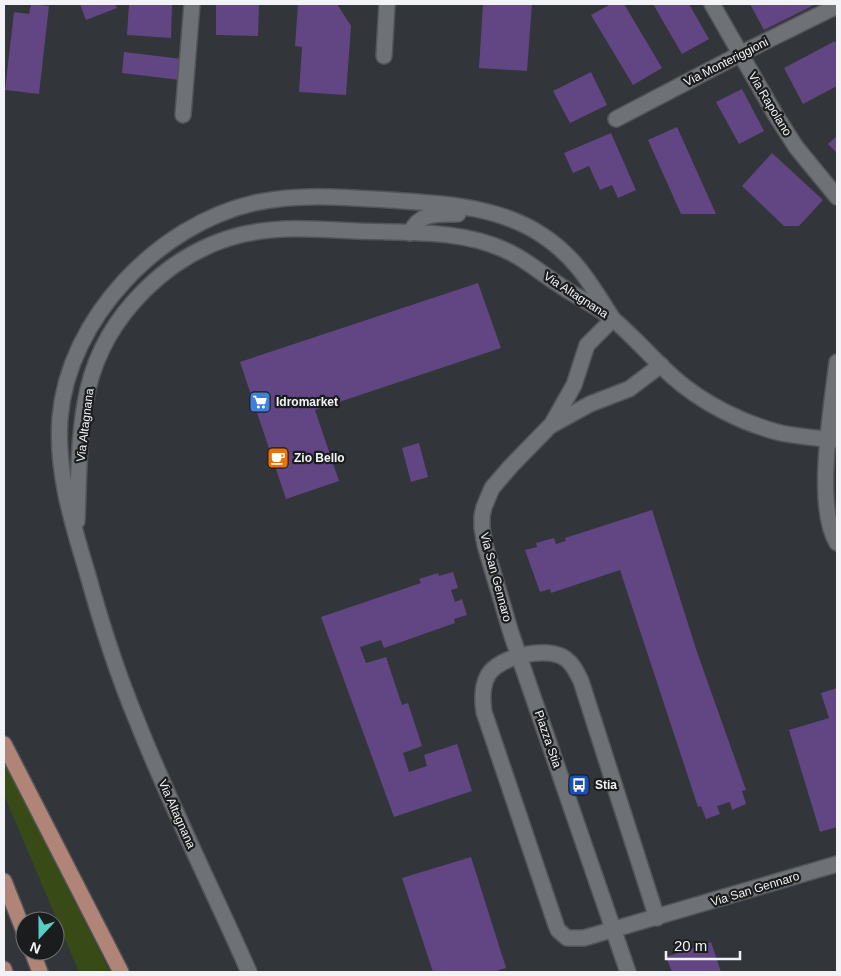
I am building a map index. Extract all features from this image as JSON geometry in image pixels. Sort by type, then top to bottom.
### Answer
[{"type":"main road","points":[[4,744],[121,972]]},
{"type":"main road","points":[[4,881],[16,911]]},
{"type":"street","points":[[183,115],[192,4]]},
{"type":"street","points":[[384,56],[387,4]]},
{"type":"street","name":"Via Rapolano","points":[[712,4],[796,147],[837,197]]},
{"type":"street","name":"Via Monteriggioni","points":[[616,118],[837,6]]},
{"type":"street","name":"Via Altagnana","points":[[249,972],[171,802],[137,722],[105,630],[77,538],[66,496],[60,444],[60,416],[67,382],[82,342],[103,306],[132,273],[156,252],[191,229],[226,212],[254,203],[304,196],[438,204],[484,211],[507,218],[534,230],[557,246],[579,267],[613,319]]},
{"type":"street","points":[[410,233],[414,225],[423,217],[484,211]]},
{"type":"street","points":[[451,236],[455,224],[467,214]]},
{"type":"street","name":"Via Altagnana","points":[[77,538],[81,436],[85,404],[93,372],[102,349],[111,332],[132,304],[152,284],[171,269],[198,252],[243,235],[294,228],[410,233],[477,240],[510,252],[613,319]]},
{"type":"street","points":[[613,319],[661,365],[691,390],[738,417],[781,433],[833,440]]},
{"type":"street","name":"Via San Gennaro","points":[[511,633],[485,545],[482,528],[484,507],[492,488],[517,459],[550,426],[574,385],[587,345],[613,319]]},
{"type":"street","points":[[837,362],[833,440],[826,483],[827,508],[831,531],[837,543]]},
{"type":"street","name":"Via San Gennaro","points":[[550,426],[590,404],[629,390],[661,365]]},
{"type":"street","name":"Piazza Stia","points":[[511,633],[628,972]]},
{"type":"street","points":[[520,656],[540,653],[557,654],[567,659],[577,673],[657,918]]},
{"type":"street","name":"Via San Gennaro","points":[[520,656],[495,666],[489,673],[484,683],[483,704],[556,925],[563,935],[573,939],[584,938],[837,864]]},
{"type":"green space","points":[[4,761],[110,972],[79,972],[65,939],[65,911],[53,911],[4,795]]},
{"type":"building","points":[[31,4],[49,6],[39,94],[5,90],[14,12],[29,14]]},
{"type":"building","points":[[80,4],[115,4],[117,8],[86,20]]},
{"type":"building","points":[[129,4],[172,4],[171,38],[127,35]]},
{"type":"building","points":[[216,4],[259,4],[258,36],[216,35]]},
{"type":"building","points":[[298,4],[337,4],[351,26],[346,95],[299,92],[302,47],[295,46]]},
{"type":"building","points":[[483,4],[532,4],[527,71],[479,68]]},
{"type":"building","points":[[611,4],[624,4],[662,68],[633,85],[591,15]]},
{"type":"building","points":[[653,4],[689,4],[709,39],[682,54]]},
{"type":"building","points":[[750,4],[816,4],[764,30]]},
{"type":"building","points":[[835,41],[837,46],[837,86],[803,104],[784,68]]},
{"type":"building","points":[[124,52],[182,59],[180,80],[122,73]]},
{"type":"building","points":[[591,72],[607,105],[570,123],[553,91]]},
{"type":"building","points":[[742,89],[764,131],[739,144],[716,102]]},
{"type":"building","points":[[677,127],[716,214],[681,214],[648,140]]},
{"type":"building","points":[[611,133],[636,190],[618,198],[612,185],[600,190],[589,166],[573,173],[564,153]]},
{"type":"building","points":[[837,136],[837,153],[828,144]]},
{"type":"building","points":[[772,153],[823,200],[799,226],[784,226],[742,186]]},
{"type":"building","points":[[478,283],[501,348],[315,410],[339,481],[286,499],[240,362]]},
{"type":"building","points":[[419,443],[428,477],[411,482],[402,448]]},
{"type":"building","points":[[652,510],[697,652],[746,790],[742,791],[746,804],[732,810],[730,802],[717,806],[720,814],[706,819],[701,806],[698,807],[620,570],[551,593],[550,589],[540,592],[525,550],[537,547],[536,543],[554,538],[556,544],[566,541],[565,538]]},
{"type":"building","points":[[453,572],[458,588],[451,590],[455,602],[462,599],[467,615],[454,619],[455,623],[384,648],[381,640],[360,647],[366,663],[386,657],[402,705],[408,703],[422,746],[403,753],[409,772],[427,766],[424,755],[457,744],[472,791],[394,817],[321,617],[421,583],[419,579],[438,573],[439,576]]},
{"type":"building","points":[[837,688],[837,827],[820,832],[789,730],[829,718],[821,693]]},
{"type":"building","points":[[471,857],[506,968],[493,972],[433,972],[402,878]]},
{"type":"building","points":[[711,942],[721,972],[672,972],[666,957]]},
{"type":"place","name":"Idromarket","points":[[260,402]]},
{"type":"place","name":"Zio Bello","points":[[278,458]]},
{"type":"place","name":"Stia","points":[[579,785]]}]
